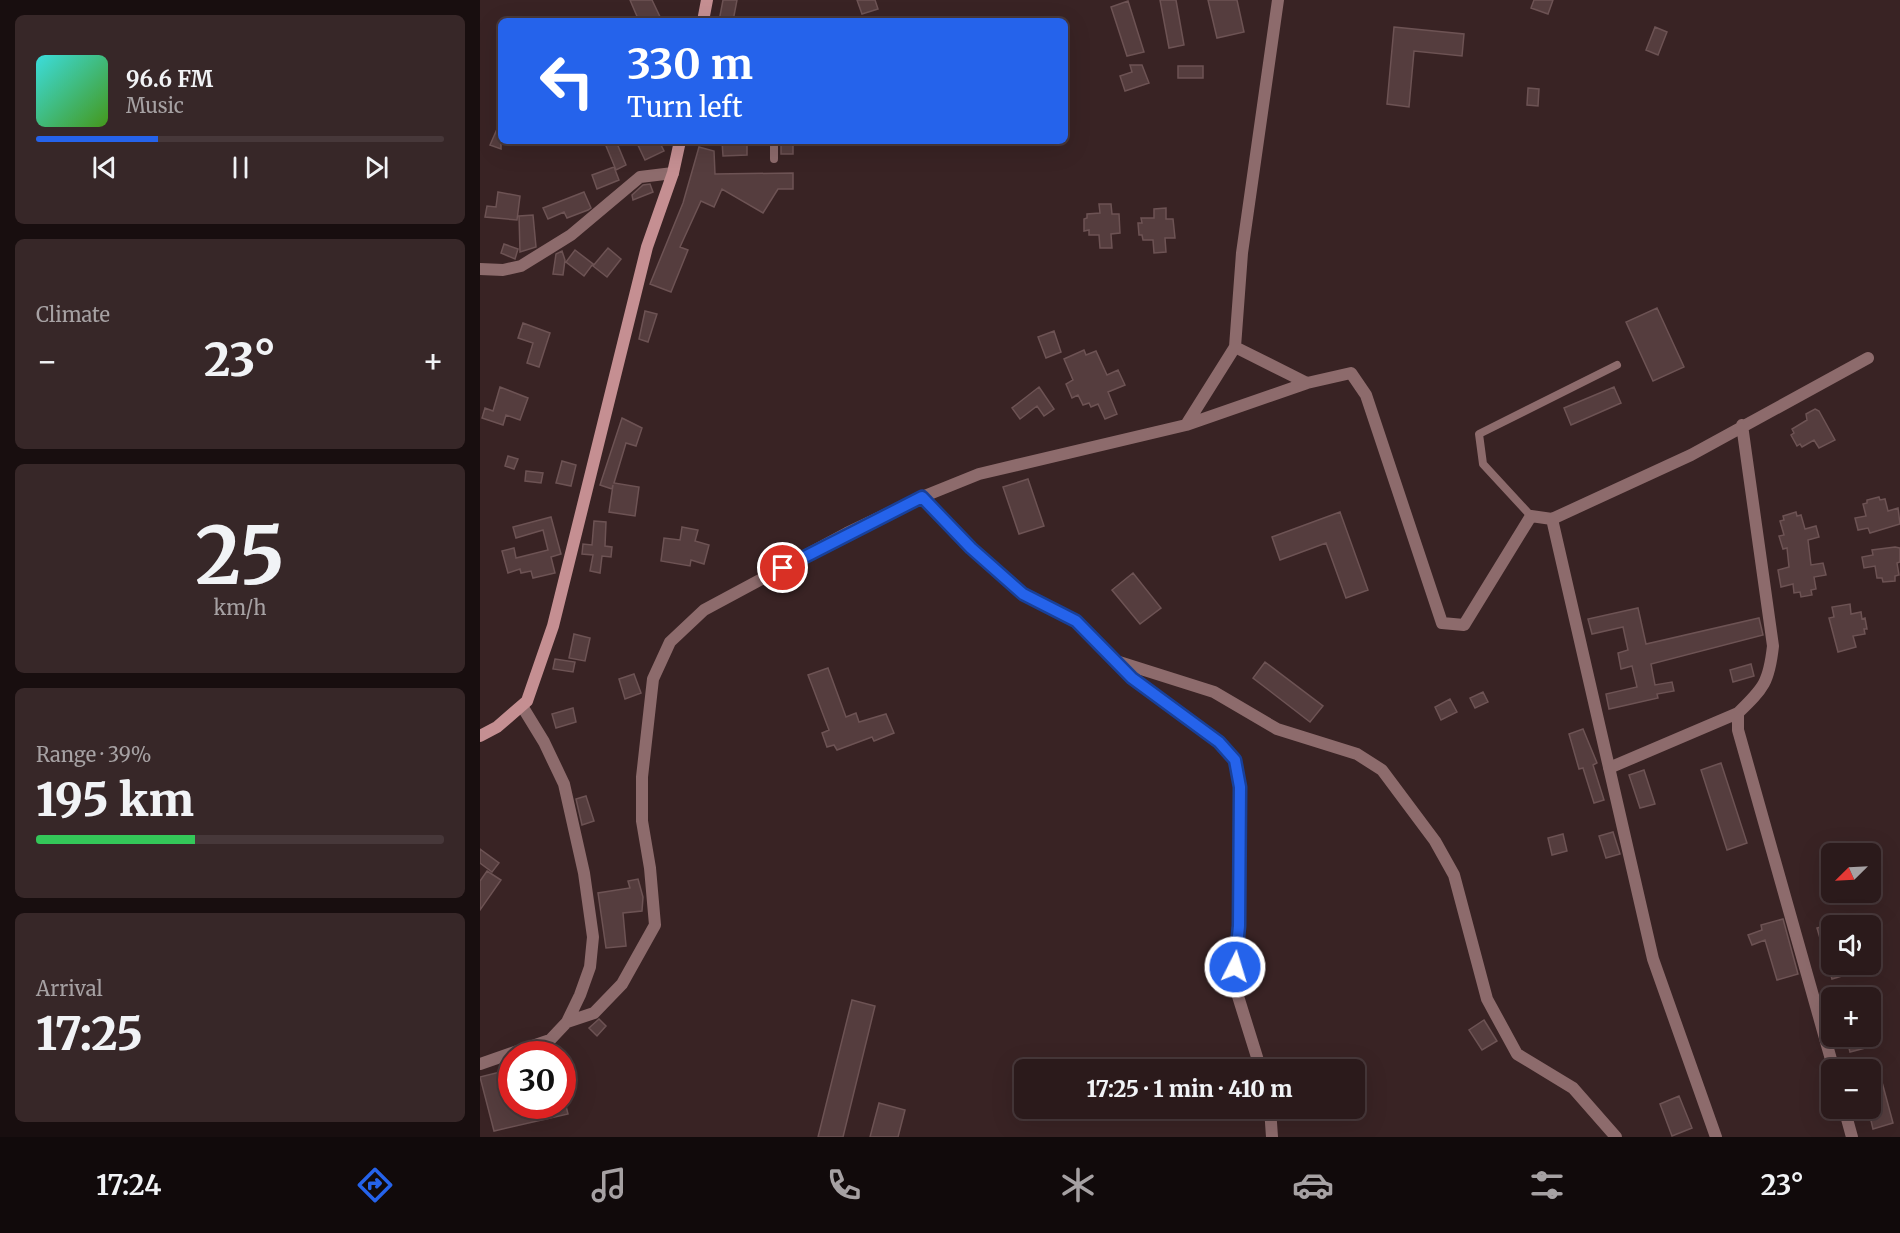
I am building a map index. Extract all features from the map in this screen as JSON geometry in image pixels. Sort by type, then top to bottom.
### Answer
[{"type":"street","points":[[703,18],[706,0]]},
{"type":"street","points":[[1186,425],[1235,346],[1242,253],[1278,0]]},
{"type":"street","points":[[480,736],[497,727],[527,701],[553,626],[647,247],[673,173],[679,144]]},
{"type":"street","points":[[480,269],[503,270],[521,266],[571,235],[640,177],[673,173]]},
{"type":"street","points":[[1235,346],[1307,383]]},
{"type":"street","points":[[567,1022],[594,1013],[622,984],[655,925],[650,868],[642,821],[642,777],[653,679],[670,642],[704,610],[847,533],[922,497],[979,474],[1186,425],[1307,383],[1351,373],[1366,395],[1442,623],[1464,625],[1532,516],[1552,519],[1691,455],[1742,425],[1869,358]]},
{"type":"street","points":[[1609,768],[1738,713],[1757,695],[1770,675],[1773,646],[1742,425]]},
{"type":"street","points":[[922,497],[971,548],[1023,594],[1076,621],[1132,678],[1219,742],[1235,760],[1240,787],[1237,993],[1258,1059]]},
{"type":"street","points":[[1552,519],[1653,959],[1716,1137]]},
{"type":"street","points":[[1116,661],[1214,692],[1277,729],[1357,754],[1382,770],[1435,841],[1454,875],[1488,999],[1517,1054],[1573,1088],[1616,1137]]},
{"type":"street","points":[[480,1064],[550,1040],[567,1022],[590,967],[592,938],[584,873],[564,784],[544,742],[522,706]]},
{"type":"street","points":[[1738,713],[1738,730],[1831,1059]]},
{"type":"street","points":[[1272,1119],[1272,1137]]},
{"type":"street","points":[[1847,1119],[1852,1137]]},
{"type":"lane","points":[[774,144],[774,159]]},
{"type":"lane","points":[[1532,516],[1483,464],[1479,434],[1617,365]]},
{"type":"building","points":[[630,0],[652,0],[661,18],[638,18]]},
{"type":"building","points":[[723,0],[737,0],[734,18],[720,18]]},
{"type":"building","points":[[857,0],[875,0],[878,9],[862,14]]},
{"type":"building","points":[[1160,0],[1176,0],[1184,45],[1169,48]]},
{"type":"building","points":[[1208,0],[1237,0],[1244,32],[1217,38]]},
{"type":"building","points":[[1534,0],[1553,0],[1548,14],[1531,8]]},
{"type":"building","points":[[1128,1],[1144,52],[1127,56],[1111,7]]},
{"type":"building","points":[[1394,27],[1464,34],[1462,56],[1414,51],[1409,107],[1387,104]]},
{"type":"building","points":[[1655,27],[1667,32],[1658,55],[1646,50]]},
{"type":"building","points":[[1130,65],[1142,65],[1149,83],[1125,91],[1120,76],[1132,72]]},
{"type":"building","points":[[1178,66],[1203,66],[1203,78],[1178,78]]},
{"type":"building","points":[[1528,88],[1539,89],[1538,106],[1527,105]]},
{"type":"building","points":[[498,127],[498,144],[501,144],[501,149],[490,145]]},
{"type":"building","points":[[605,144],[617,144],[626,165],[616,170]]},
{"type":"building","points":[[637,144],[660,144],[664,151],[645,160]]},
{"type":"building","points":[[722,144],[747,144],[747,155],[723,156]]},
{"type":"building","points":[[781,145],[793,145],[793,154],[781,154]]},
{"type":"building","points":[[699,147],[714,151],[715,174],[793,173],[793,189],[778,189],[763,213],[722,189],[714,207],[701,201],[680,247],[688,250],[671,292],[650,284],[683,203]]},
{"type":"building","points":[[614,167],[619,180],[597,189],[592,175]]},
{"type":"building","points":[[650,184],[653,192],[633,200],[632,195],[643,185]]},
{"type":"building","points":[[498,192],[520,196],[517,220],[485,217],[487,206],[496,207]]},
{"type":"building","points":[[584,192],[591,208],[567,218],[564,212],[548,219],[543,208]]},
{"type":"building","points":[[1099,204],[1111,204],[1112,214],[1119,214],[1120,233],[1111,234],[1112,248],[1100,248],[1099,235],[1089,235],[1089,230],[1084,231],[1084,219],[1087,218],[1087,214],[1100,213]]},
{"type":"building","points":[[1166,208],[1166,219],[1173,219],[1175,238],[1165,238],[1166,252],[1154,253],[1153,240],[1143,240],[1142,235],[1139,235],[1138,223],[1142,223],[1141,218],[1154,218],[1154,209]]},
{"type":"building","points":[[533,215],[536,247],[520,252],[519,216]]},
{"type":"building","points":[[504,244],[518,249],[515,259],[501,253]]},
{"type":"building","points":[[608,248],[621,259],[607,277],[593,266]]},
{"type":"building","points":[[575,250],[593,264],[584,276],[566,262]]},
{"type":"building","points":[[562,251],[565,260],[563,275],[553,274],[556,254]]},
{"type":"building","points":[[1657,308],[1684,367],[1653,381],[1626,322]]},
{"type":"building","points":[[645,311],[657,314],[648,342],[639,339]]},
{"type":"building","points":[[523,323],[550,333],[539,367],[527,363],[533,343],[518,338]]},
{"type":"building","points":[[1054,331],[1061,352],[1046,358],[1038,337]]},
{"type":"building","points":[[1084,350],[1086,355],[1096,351],[1107,375],[1118,370],[1125,385],[1108,392],[1117,414],[1105,419],[1098,404],[1091,407],[1089,403],[1083,405],[1078,395],[1072,398],[1066,384],[1073,380],[1064,359]]},
{"type":"building","points":[[500,387],[528,398],[520,420],[506,415],[503,425],[482,418],[485,408],[493,411]]},
{"type":"building","points":[[1039,387],[1054,409],[1044,416],[1037,406],[1020,419],[1012,408]]},
{"type":"building","points":[[1614,387],[1621,403],[1571,425],[1564,408]]},
{"type":"building","points":[[1815,409],[1819,411],[1835,440],[1819,448],[1814,440],[1802,447],[1800,444],[1797,446],[1791,435],[1794,433],[1792,429],[1807,420],[1806,414]]},
{"type":"building","points":[[622,418],[642,428],[636,446],[626,443],[614,483],[639,487],[635,516],[609,512],[613,485],[612,489],[600,485]]},
{"type":"building","points":[[508,456],[518,459],[514,469],[505,466]]},
{"type":"building","points":[[562,461],[576,465],[571,486],[556,483]]},
{"type":"building","points":[[526,471],[543,473],[541,483],[525,481]]},
{"type":"building","points":[[1028,479],[1044,526],[1019,534],[1003,487]]},
{"type":"building","points":[[1879,497],[1880,500],[1885,499],[1888,511],[1898,508],[1900,524],[1870,533],[1868,528],[1858,530],[1855,518],[1866,516],[1863,504],[1867,503],[1867,500]]},
{"type":"building","points":[[1340,512],[1368,590],[1346,598],[1326,543],[1280,560],[1272,537]]},
{"type":"building","points":[[1796,512],[1797,516],[1801,515],[1805,529],[1816,526],[1819,537],[1808,540],[1811,565],[1823,563],[1826,575],[1814,577],[1816,589],[1811,590],[1812,595],[1801,597],[1800,592],[1794,593],[1793,584],[1781,587],[1778,570],[1789,567],[1787,548],[1783,549],[1779,536],[1784,535],[1780,521],[1784,520],[1783,516]]},
{"type":"building","points":[[551,517],[561,554],[551,557],[555,573],[533,578],[531,571],[521,573],[520,569],[508,573],[502,551],[514,548],[516,558],[548,550],[543,530],[516,538],[513,527]]},
{"type":"building","points":[[594,521],[606,522],[605,546],[612,547],[611,557],[602,556],[600,573],[590,571],[593,555],[582,554],[583,544],[592,545]]},
{"type":"building","points":[[682,527],[698,530],[695,541],[709,545],[704,564],[691,560],[690,566],[661,561],[664,538],[680,540]]},
{"type":"building","points":[[1900,548],[1900,562],[1897,563],[1899,575],[1895,576],[1895,581],[1883,582],[1882,578],[1877,578],[1875,566],[1864,568],[1862,557],[1873,555],[1872,550]]},
{"type":"building","points":[[1133,573],[1161,608],[1140,624],[1112,590]]},
{"type":"building","points":[[1850,604],[1851,614],[1861,612],[1867,629],[1864,629],[1865,634],[1853,636],[1856,647],[1838,652],[1829,618],[1834,617],[1832,607]]},
{"type":"building","points":[[1638,608],[1646,644],[1759,618],[1763,635],[1651,664],[1655,685],[1672,682],[1674,691],[1657,694],[1658,698],[1609,709],[1606,694],[1637,687],[1632,666],[1621,669],[1618,653],[1628,650],[1623,627],[1592,634],[1588,619]]},
{"type":"building","points":[[574,634],[590,638],[585,661],[569,658]]},
{"type":"building","points":[[555,659],[575,662],[573,672],[553,669]]},
{"type":"building","points":[[1265,662],[1323,706],[1310,722],[1253,678]]},
{"type":"building","points":[[1751,664],[1754,676],[1733,682],[1730,670]]},
{"type":"building","points":[[828,668],[846,717],[856,713],[859,722],[886,714],[894,733],[874,741],[872,737],[837,750],[834,745],[827,747],[822,733],[829,730],[808,675]]},
{"type":"building","points":[[634,674],[641,693],[625,699],[619,679]]},
{"type":"building","points":[[1483,692],[1488,702],[1475,708],[1470,698]]},
{"type":"building","points":[[1450,699],[1457,712],[1441,720],[1435,707]]},
{"type":"building","points":[[573,708],[576,722],[556,728],[552,714]]},
{"type":"building","points":[[1583,729],[1597,763],[1593,765],[1604,800],[1594,803],[1583,768],[1579,769],[1569,734]]},
{"type":"building","points":[[1721,763],[1747,843],[1727,850],[1701,770]]},
{"type":"building","points":[[1644,770],[1655,804],[1640,808],[1629,775]]},
{"type":"building","points":[[586,796],[594,821],[582,825],[576,799]]},
{"type":"building","points":[[1613,832],[1620,854],[1606,858],[1599,836]]},
{"type":"building","points":[[1563,834],[1567,851],[1552,855],[1548,838]]},
{"type":"building","points":[[480,849],[499,863],[492,872],[480,863]]},
{"type":"building","points":[[487,871],[501,880],[480,910],[480,881]]},
{"type":"building","points":[[638,879],[643,897],[642,911],[623,913],[626,946],[606,948],[598,893],[630,888],[628,881]]},
{"type":"building","points":[[1783,919],[1798,974],[1777,980],[1765,940],[1752,945],[1748,935],[1762,930],[1761,925]]},
{"type":"building","points":[[1821,927],[1821,942],[1817,928]]},
{"type":"building","points":[[1831,975],[1845,975],[1832,979]]},
{"type":"building","points":[[852,1000],[875,1006],[843,1137],[818,1137]]},
{"type":"building","points":[[599,1019],[606,1026],[597,1036],[589,1028]]},
{"type":"building","points":[[1484,1020],[1497,1041],[1482,1050],[1469,1030]]},
{"type":"building","points":[[1849,1047],[1869,1047],[1850,1052]]},
{"type":"building","points":[[498,1072],[498,1119],[546,1119],[494,1131],[480,1077]]},
{"type":"building","points":[[1881,1078],[1893,1123],[1873,1129],[1871,1119],[1881,1119]]},
{"type":"building","points":[[1679,1096],[1692,1128],[1672,1136],[1660,1104]]},
{"type":"building","points":[[879,1103],[905,1110],[898,1137],[870,1137]]},
{"type":"route","points":[[783,568],[847,533],[922,497],[971,548],[1023,594],[1076,621],[1132,678],[1219,742],[1235,760],[1240,787],[1239,926],[1235,967]]}]
